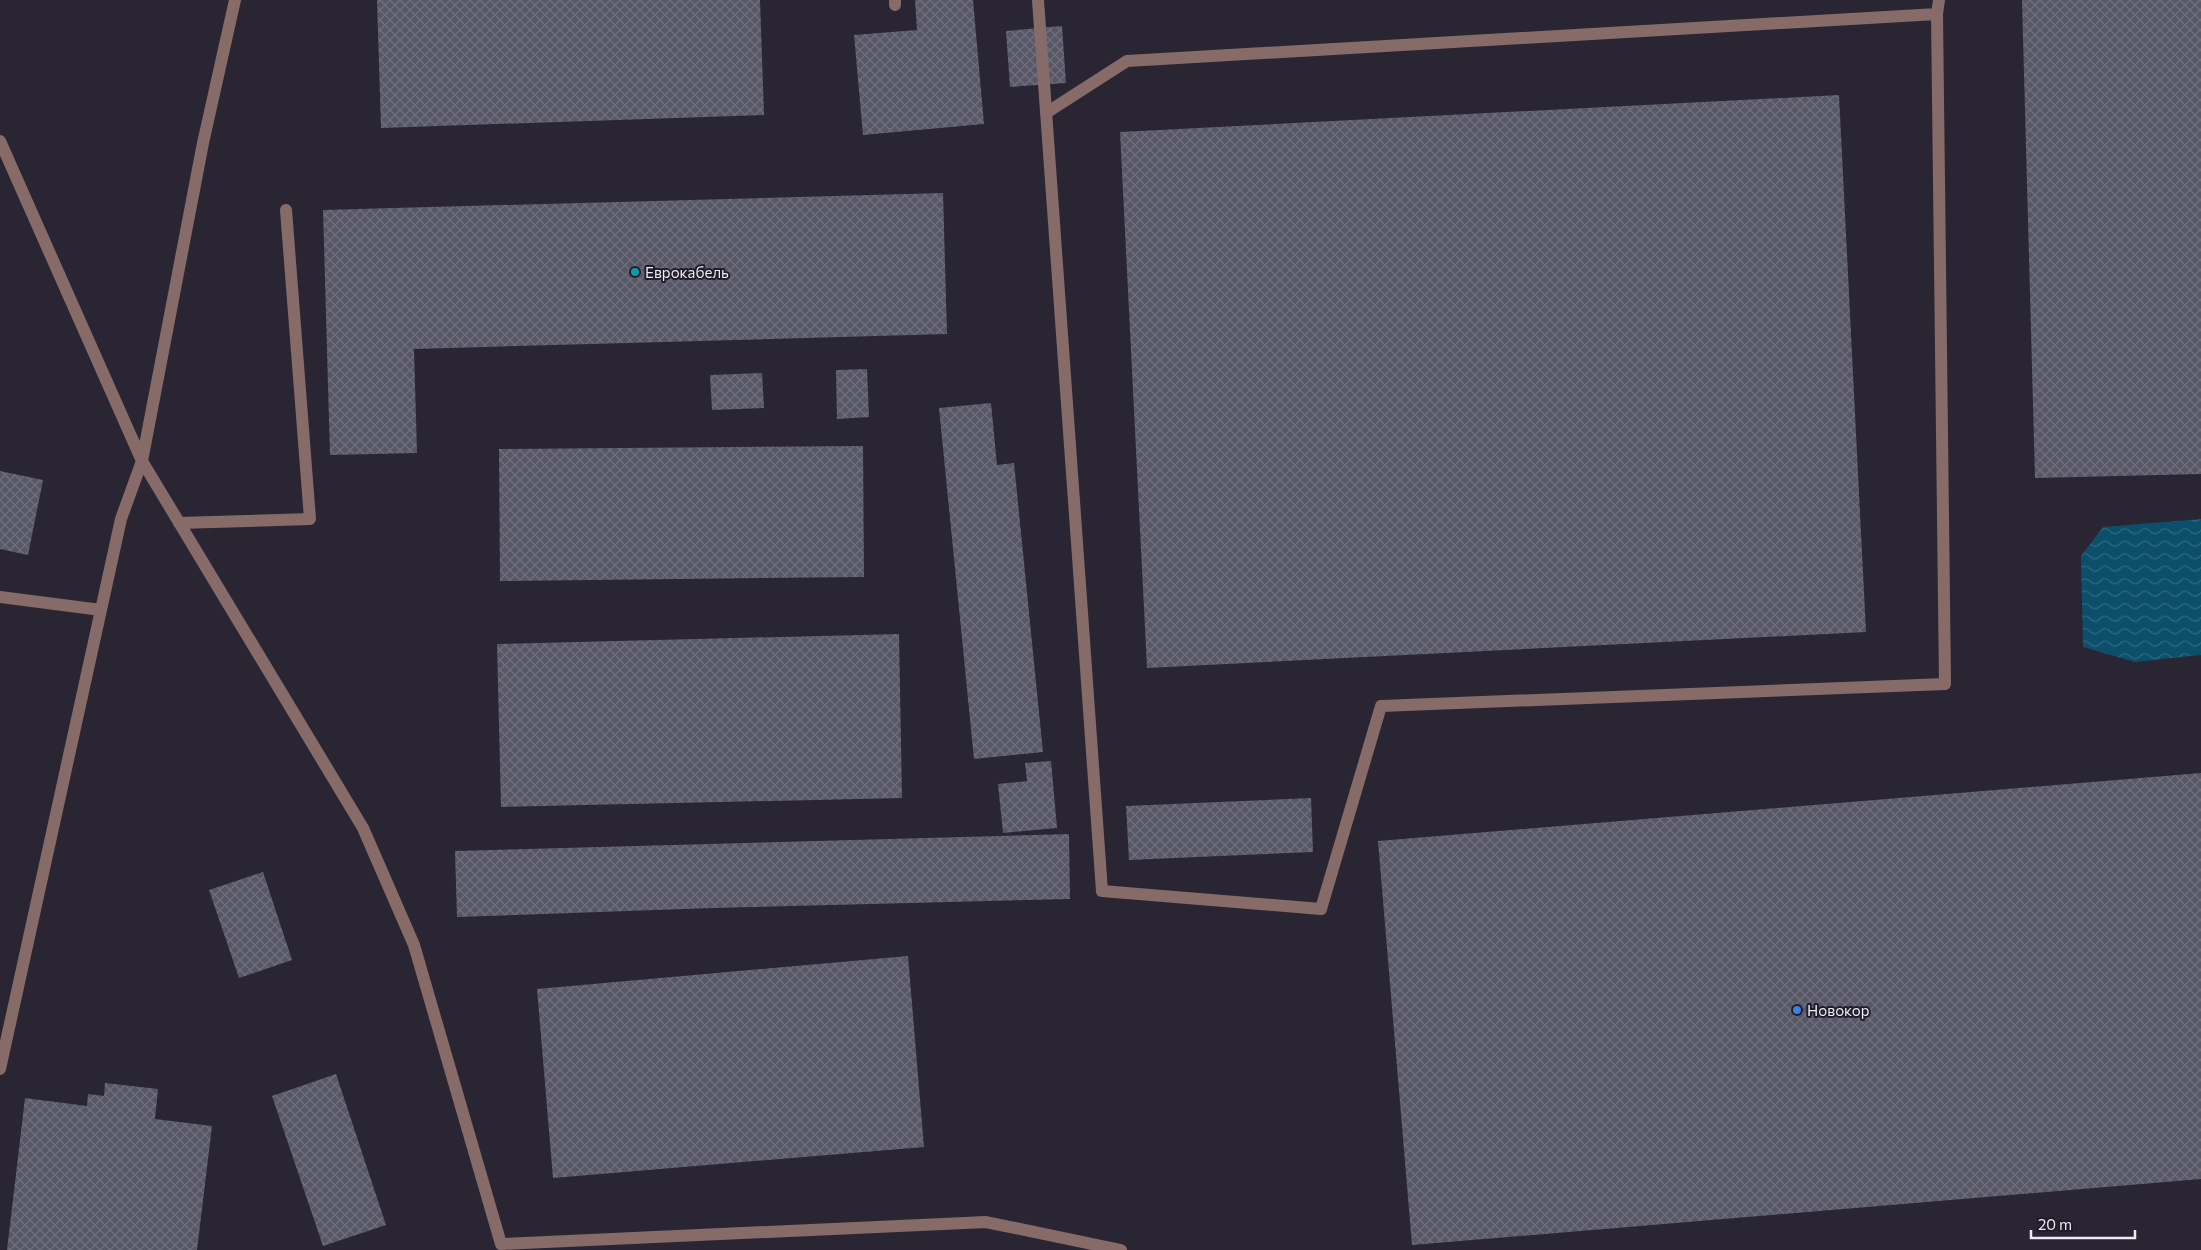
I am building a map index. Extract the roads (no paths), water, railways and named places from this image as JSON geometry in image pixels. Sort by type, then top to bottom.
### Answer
[{"type":"street","points":[[0,1069],[121,519],[142,461],[203,143],[235,0]]},
{"type":"street","points":[[1038,0],[1102,891],[1321,909],[1381,706],[1945,684],[1937,14],[1939,0]]},
{"type":"street","points":[[1046,113],[1127,61],[1937,14]]},
{"type":"street","points":[[0,141],[142,461],[363,828],[414,945],[501,1244],[986,1222],[1121,1250]]},
{"type":"street","points":[[179,523],[310,519],[286,210]]},
{"type":"street","points":[[0,597],[101,610]]},
{"type":"water","points":[[2201,519],[2201,655],[2135,662],[2083,647],[2081,556],[2103,527]]},
{"type":"place","name":"Еврокабель","points":[[635,272]]},
{"type":"place","name":"Новокор","points":[[1797,1010]]}]
